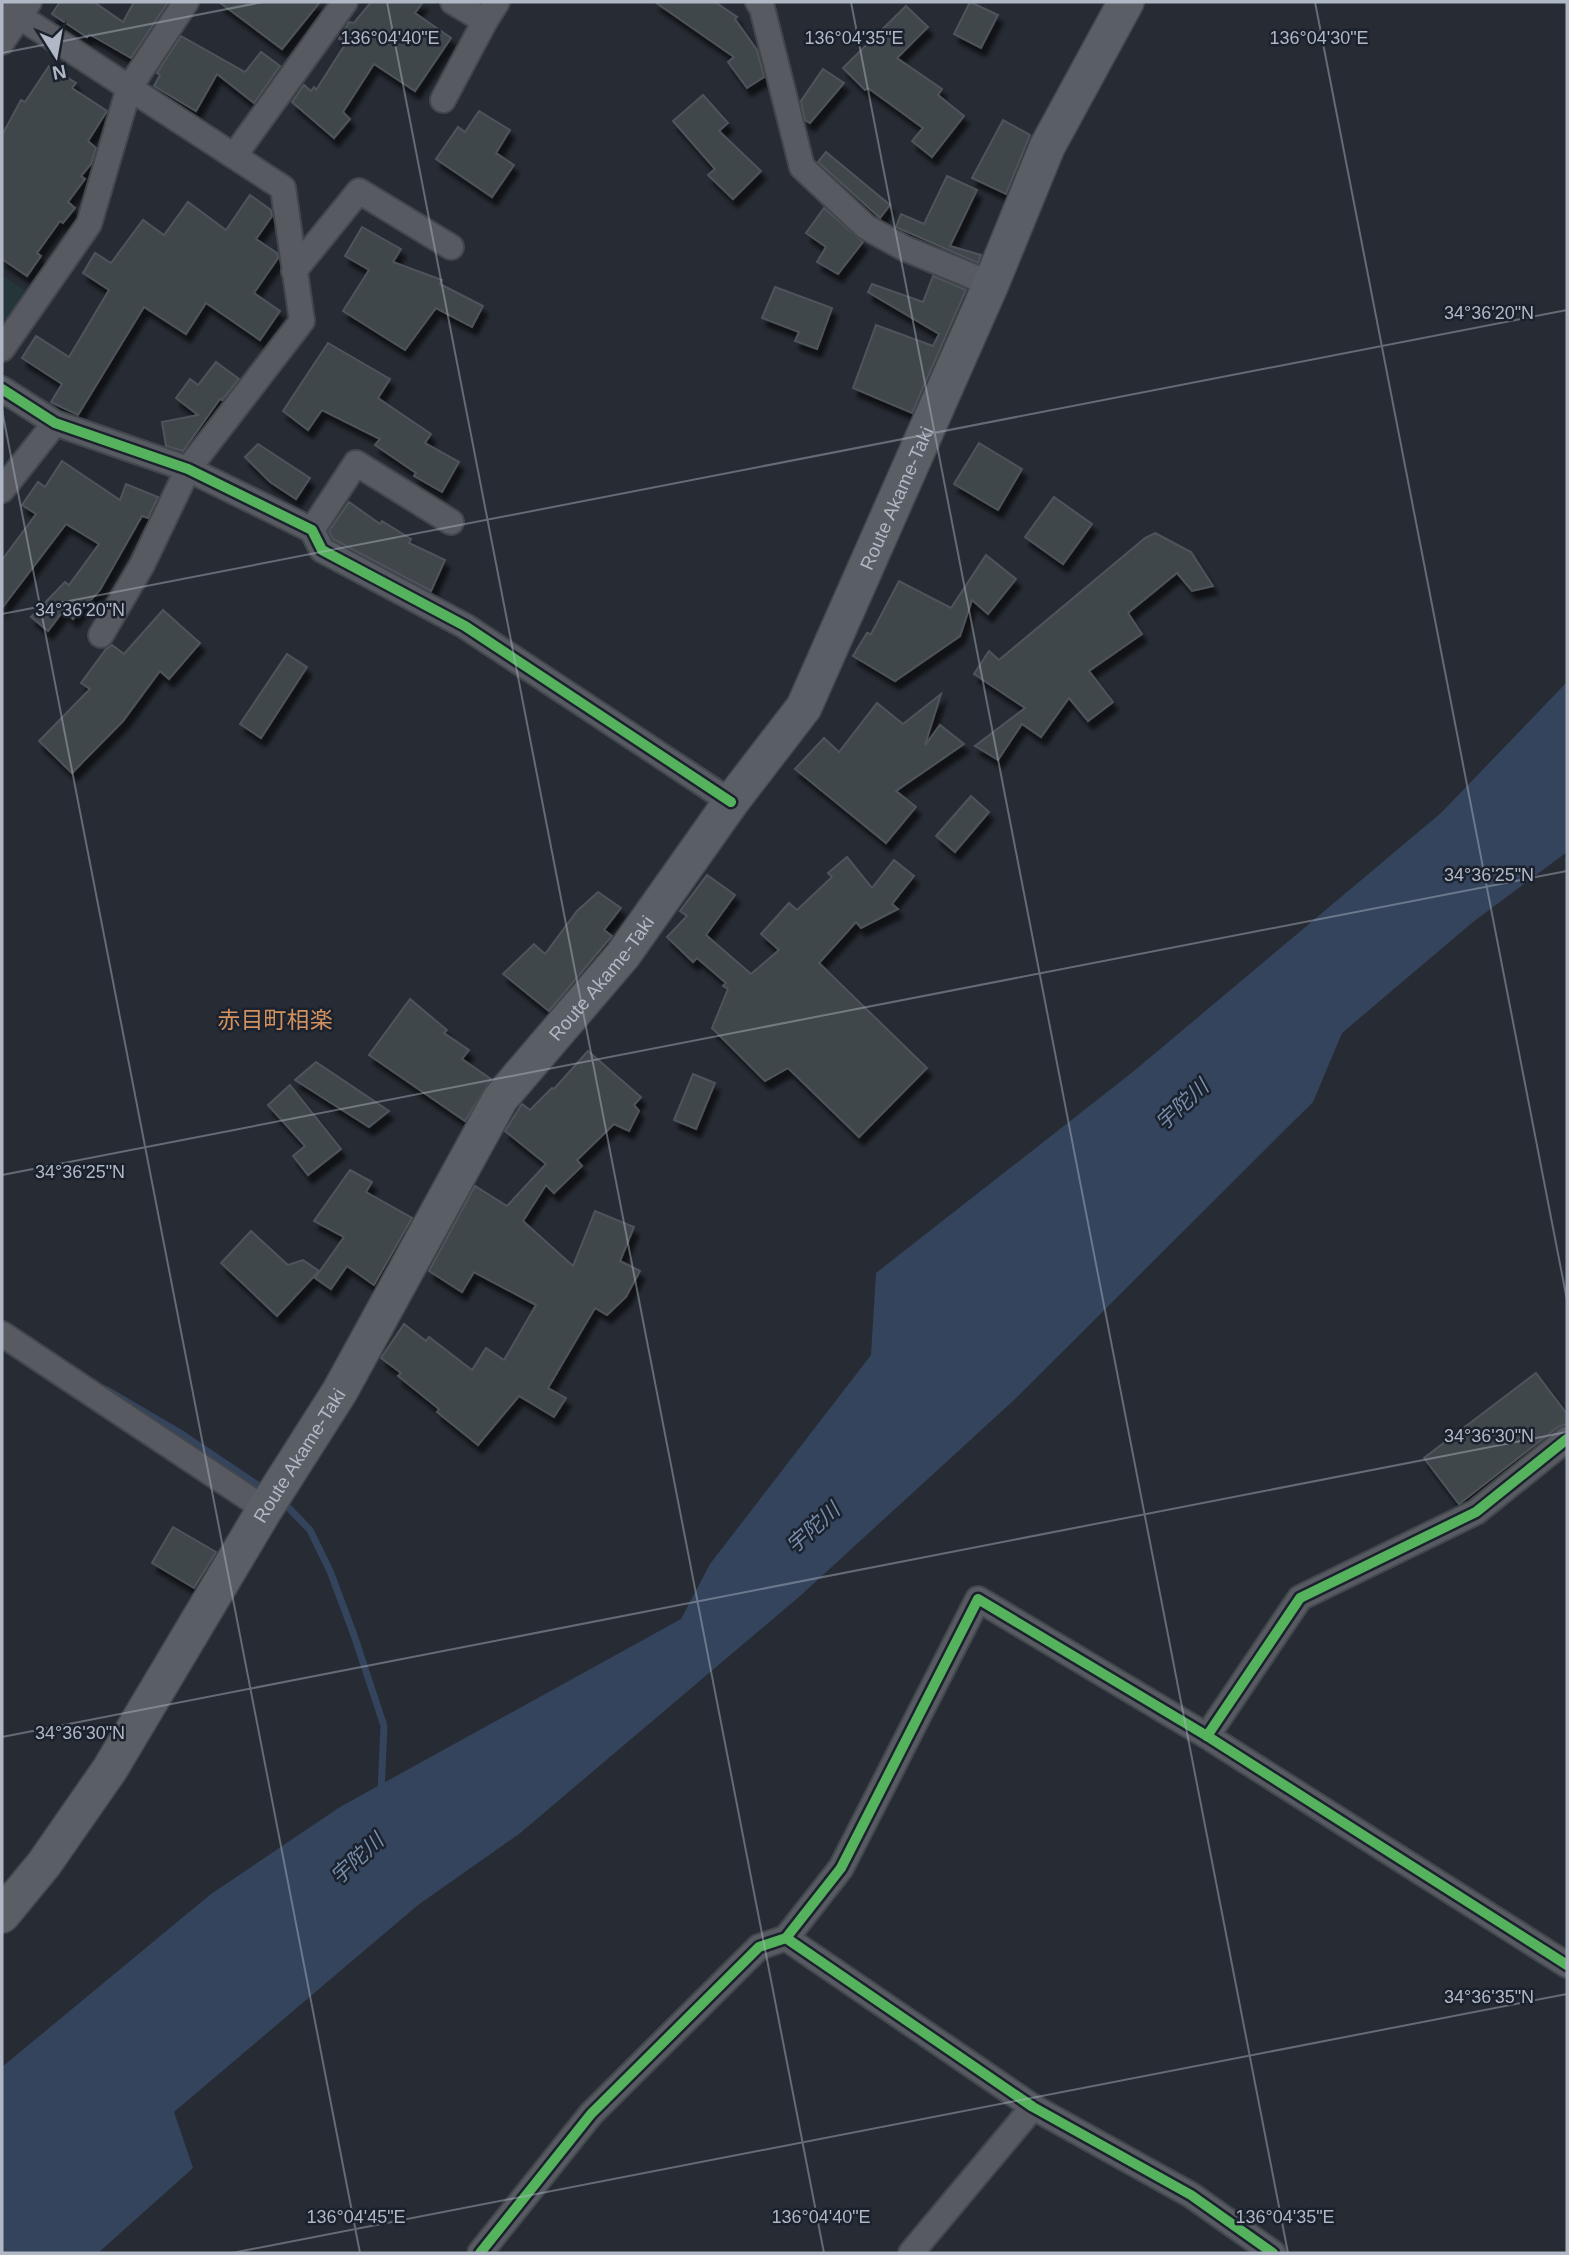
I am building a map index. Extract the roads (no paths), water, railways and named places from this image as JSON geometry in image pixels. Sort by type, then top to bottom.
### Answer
[{"type":"main road","name":"Route Akame-Taki","points":[[2,1916],[44,1864],[110,1769],[272,1498],[340,1391],[500,1099],[623,955],[731,802],[804,707],[991,284],[1047,147],[1126,2]]},
{"type":"street","points":[[2,349],[89,224],[129,88],[186,2]]},
{"type":"street","points":[[234,156],[345,2]]},
{"type":"street","points":[[443,100],[491,11],[453,2]]},
{"type":"street","points":[[758,2],[762,8],[802,167],[866,227],[904,248],[991,284]]},
{"type":"street","points":[[2,43],[16,8],[129,88],[283,188],[302,321],[188,469],[142,565],[101,635]]},
{"type":"street","points":[[295,271],[359,191],[452,247]]},
{"type":"street","points":[[2,389],[55,423],[188,469],[312,530],[322,550],[465,626],[731,802]]},
{"type":"street","points":[[2,490],[55,423]]},
{"type":"street","points":[[312,530],[356,463],[451,522]]},
{"type":"street","points":[[2,1334],[272,1498]]},
{"type":"street","points":[[1207,1736],[1300,1598],[1476,1512],[1567,1439]]},
{"type":"street","points":[[480,2253],[505,2218],[591,2114],[759,1947],[786,1938],[841,1868],[978,1599],[1207,1736],[1567,1965]]},
{"type":"street","points":[[786,1938],[1033,2107],[1191,2195],[1273,2253]]},
{"type":"street","points":[[911,2253],[1033,2107]]},
{"type":"water","name":"宇陀川","points":[[1567,682],[1567,852],[1473,922],[1342,1033],[1313,1102],[1014,1400],[800,1596],[519,1834],[418,1905],[174,2112],[193,2168],[98,2253],[2,2253],[2,2067],[211,1894],[340,1807],[681,1619],[710,1564],[871,1355],[876,1273],[1134,1071],[1441,813]]},
{"type":"waterway","points":[[107,1390],[180,1433],[265,1490]]},
{"type":"waterway","points":[[281,1500],[310,1530],[330,1571],[354,1635],[384,1726],[381,1792]]},
{"type":"district","name":"赤目町相楽","points":[[275,1020]]}]
